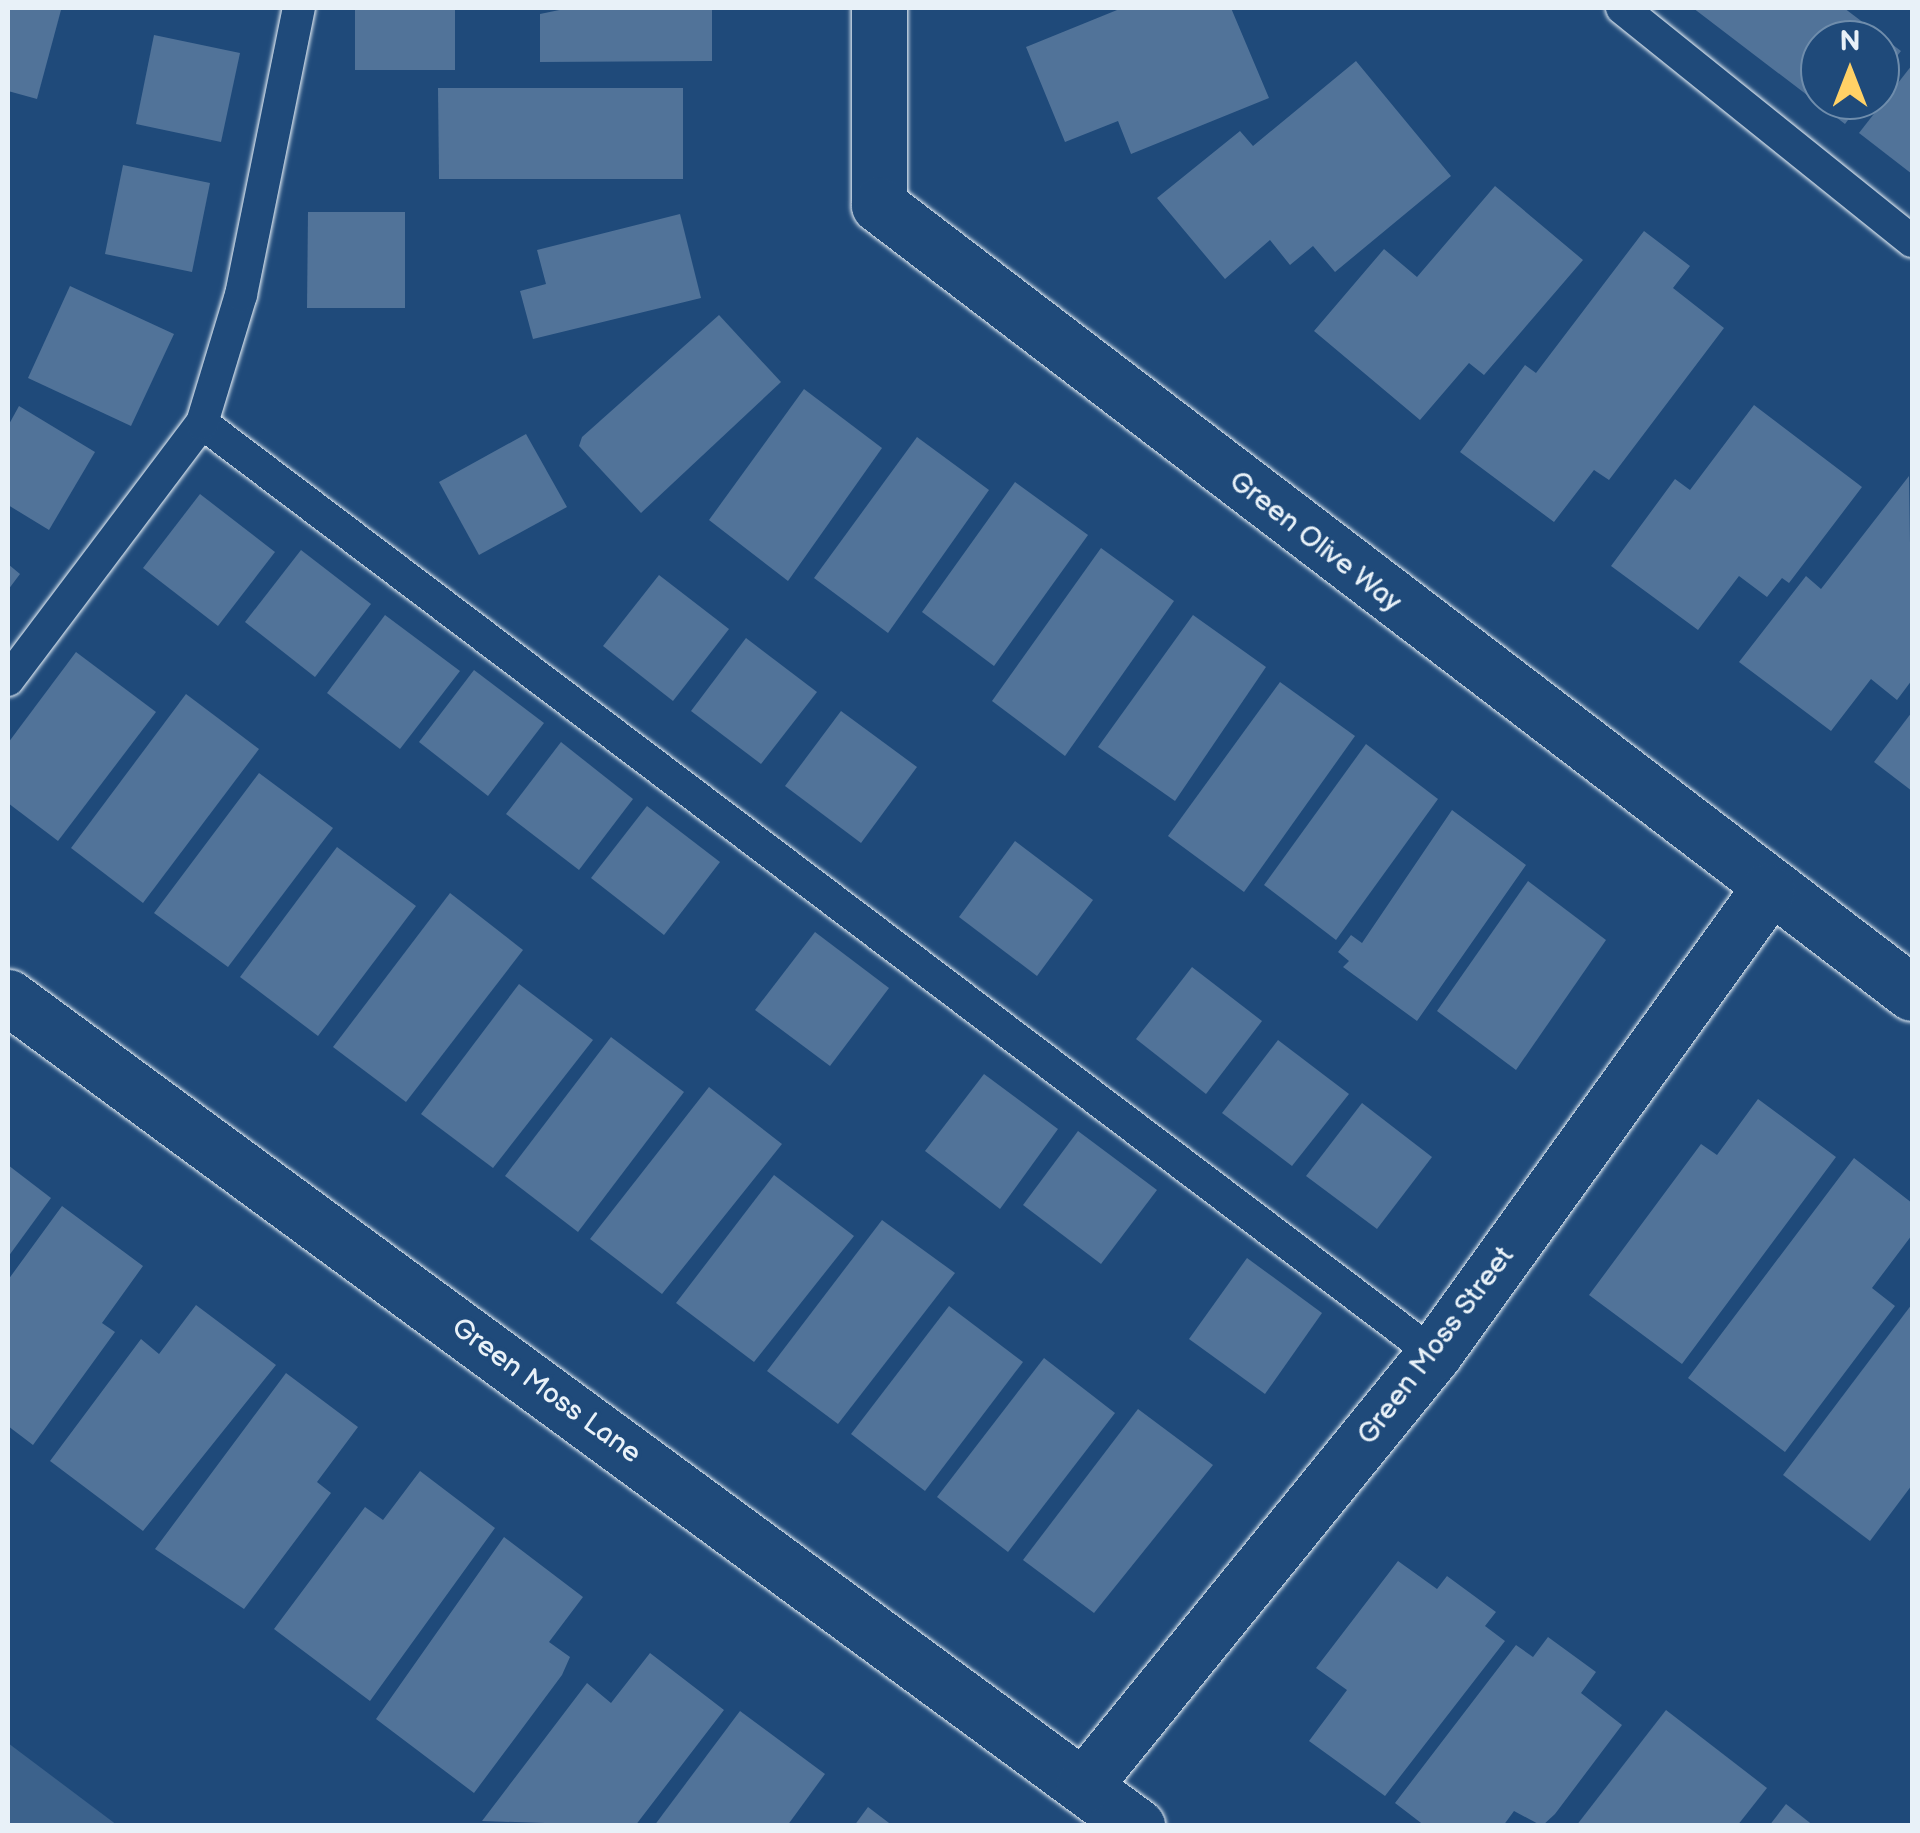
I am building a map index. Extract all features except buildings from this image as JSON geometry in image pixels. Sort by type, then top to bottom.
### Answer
[{"type":"street","name":"Green Olive Way","points":[[879,8],[879,205],[1768,890],[1912,993]]},
{"type":"street","name":"Green Moss Street","points":[[1084,1785],[1434,1354],[1768,890]]},
{"type":"street","name":"Green Moss Lane","points":[[8,996],[1136,1826]]},
{"type":"lane","points":[[8,680],[202,423],[241,295],[299,8]]},
{"type":"lane","points":[[1622,8],[1912,242]]},
{"type":"lane","points":[[202,423],[1434,1354]]},
{"type":"shaded area","points":[[8,1743],[117,1825],[8,1825]]}]
